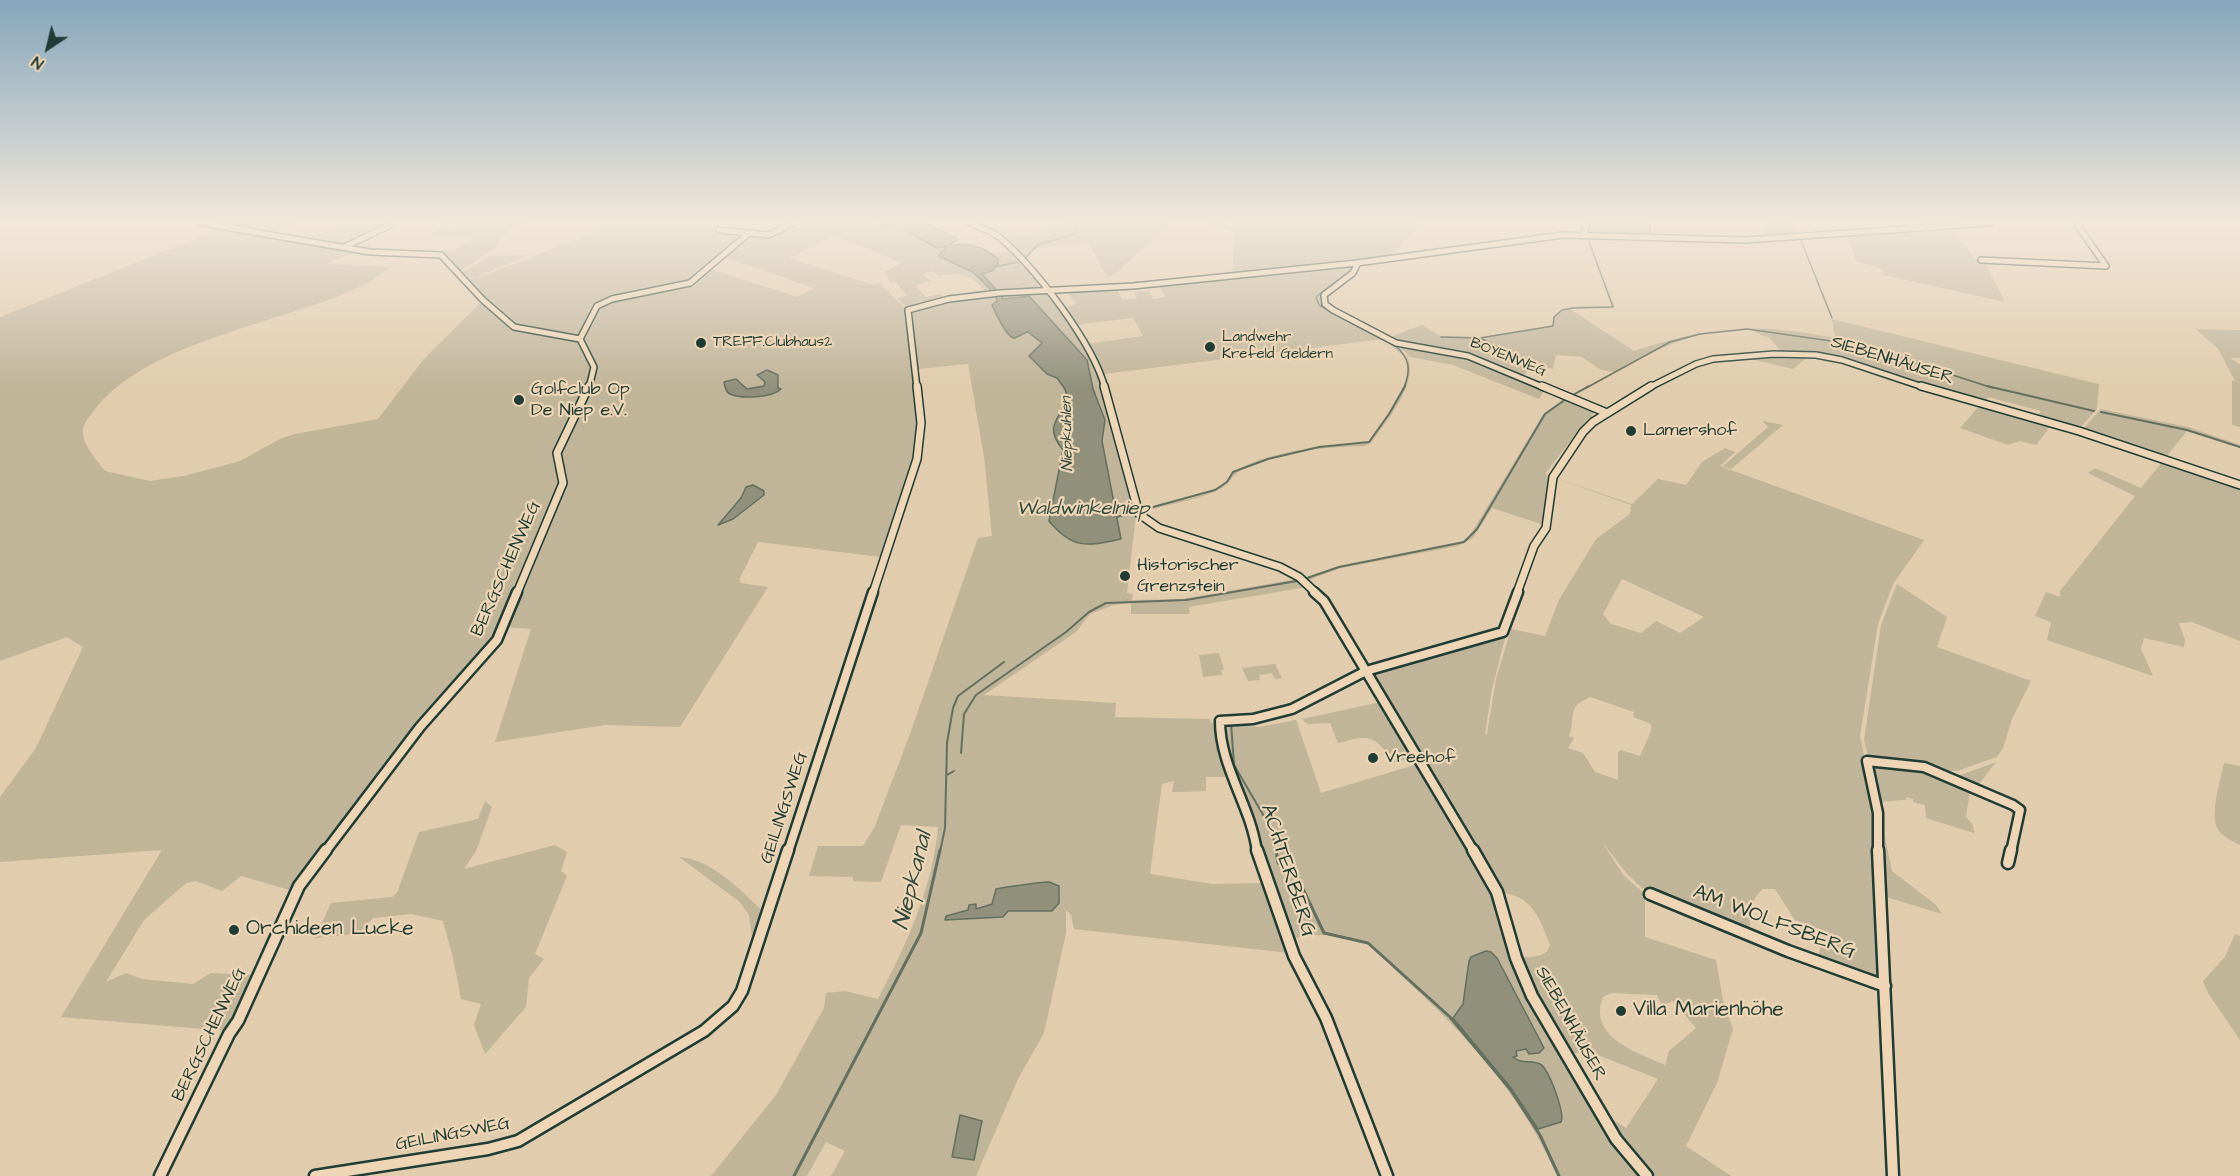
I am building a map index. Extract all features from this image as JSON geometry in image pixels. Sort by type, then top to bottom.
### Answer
[{"type":"street","points":[[462,278],[483,300],[514,327],[580,339],[597,306],[612,299],[690,283],[696,278]]},
{"type":"street","points":[[1038,278],[1048,289],[1102,374],[1139,514],[1160,528],[1265,560],[1299,577],[1324,601],[1366,671]]},
{"type":"street","name":"GEILINGSWEG","points":[[315,1176],[488,1149],[518,1141],[704,1031],[733,1006],[742,991],[917,459],[921,423],[908,310],[949,299],[1048,289],[1125,287],[1214,278]]},
{"type":"street","name":"BOYENWEG","points":[[1347,278],[1324,295],[1323,301],[1333,310],[1393,341],[1468,356],[1607,413]]},
{"type":"street","name":"BERGSCHENWEG","points":[[160,1176],[229,1034],[238,1021],[298,886],[420,728],[497,640],[563,483],[557,453],[592,381],[594,367],[580,339]]},
{"type":"street","name":"SIEBENHÄUSER","points":[[1647,1176],[1616,1139],[1532,996],[1516,958],[1497,892],[1427,770],[1366,671],[1503,632],[1534,546],[1546,528],[1552,477],[1589,425],[1684,369],[1713,359],[1739,355],[1816,355],[1842,360],[1963,400],[2079,431],[2240,485]]},
{"type":"street","name":"ACHTERBERG","points":[[1366,671],[1292,709],[1253,719],[1220,721],[1220,735],[1254,829],[1258,858],[1294,956],[1326,1018],[1387,1176]]},
{"type":"street","name":"AM WOLFSBERG","points":[[1893,1176],[1885,986],[1879,908],[1878,813],[1867,761],[1924,767],[2020,810],[2008,863]]},
{"type":"street","name":"AM WOLFSBERG","points":[[1650,894],[1788,951],[1885,986]]},
{"type":"shaded area","points":[[98,278],[375,278],[344,294],[245,327],[174,354],[142,370],[114,389],[85,424],[84,437],[88,448],[105,471],[150,481],[184,476],[240,461],[280,439],[295,434],[378,419],[423,360],[481,302],[512,328],[578,341],[591,367],[590,381],[555,453],[561,483],[494,640],[293,891],[241,876],[222,891],[196,881],[186,883],[144,920],[106,982],[126,973],[142,979],[193,984],[211,973],[254,975],[234,1021],[227,1031],[61,1017],[162,850],[0,862],[0,797],[36,748],[83,647],[67,637],[0,661],[0,317]]},
{"type":"shaded area","points":[[738,278],[797,297],[815,288],[784,278],[851,278],[873,285],[879,283],[906,309],[919,423],[914,457],[881,557],[758,542],[739,580],[741,583],[768,587],[680,727],[605,725],[495,742],[531,629],[505,627],[566,483],[560,452],[594,381],[596,366],[581,339],[516,327],[484,299],[468,279]],"holes":[[[758,375],[779,383],[780,391],[758,397],[731,395],[744,387],[751,389],[764,386],[765,382]],[[743,492],[764,492],[764,495],[721,525]]]},
{"type":"shaded area","points":[[888,278],[926,278],[931,281],[915,285],[926,297],[941,294],[945,300],[908,309],[897,298],[907,296],[895,281],[890,282]]},
{"type":"shaded area","points":[[969,278],[979,278],[994,293],[949,299],[948,296],[985,290]]},
{"type":"shaded area","points":[[986,278],[1034,278],[1044,288],[999,293]]},
{"type":"shaded area","points":[[1175,278],[1344,278],[1321,298],[1325,306],[1396,346],[1408,358],[1409,379],[1392,414],[1371,443],[1365,446],[1319,449],[1258,462],[1236,473],[1216,491],[1188,500],[1141,512],[1140,509],[1209,493],[1221,486],[1240,468],[1273,456],[1302,450],[1363,444],[1369,441],[1402,390],[1408,368],[1406,358],[1383,339],[1104,374],[1086,344],[1143,336],[1133,318],[1074,325],[1063,308],[1076,304],[1066,289]],"holes":[[[1159,285],[1166,297],[1153,299],[1149,291],[1134,292],[1137,299],[1123,300],[1117,289]]]},
{"type":"shaded area","points":[[1601,278],[1615,307],[1570,309],[1634,351],[1686,336],[1720,331],[1679,341],[1656,351],[1572,397],[1570,396],[1614,372],[1601,370],[1582,357],[1556,355],[1553,369],[1538,365],[1523,375],[1462,352],[1404,344],[1390,337],[1422,325],[1440,336],[1481,337],[1554,325],[1553,317],[1573,307],[1612,306]]},
{"type":"shaded area","points":[[1897,278],[1993,278],[2005,302]]},
{"type":"shaded area","points":[[1049,291],[1097,368],[1136,515],[1127,593],[1133,594],[1132,600],[1183,599],[1296,579],[1307,587],[1189,607],[1190,614],[1131,614],[1131,603],[1114,605],[1090,614],[1076,632],[984,695],[1116,703],[1115,717],[1210,719],[1211,723],[1217,723],[1219,745],[1232,777],[1206,777],[1206,791],[1172,792],[1174,781],[1162,784],[1150,874],[1212,884],[1264,883],[1289,953],[1074,929],[1071,915],[1066,910],[1066,933],[1044,1033],[1018,1079],[976,1176],[831,1176],[845,1151],[826,1142],[807,1176],[711,1176],[776,1095],[824,1008],[826,993],[845,991],[878,999],[917,916],[930,872],[938,827],[901,825],[881,882],[853,881],[853,877],[809,876],[818,846],[863,846],[875,826],[910,734],[978,538],[992,536],[984,457],[968,364],[918,369],[910,310],[950,300],[995,295],[1021,334],[1033,335],[1043,342],[1029,356],[1047,374],[1057,378],[1065,388],[1068,400],[1054,425],[1054,436],[1063,450],[1049,521],[1121,539],[1102,441],[1105,420],[1093,389],[1087,360],[1024,295],[1003,299],[1000,294]],"holes":[[[1049,882],[1059,886],[1052,911],[946,915],[992,904],[1007,889],[1018,884]]]},
{"type":"shaded area","points":[[1832,319],[2099,384],[2097,409],[2078,430],[2036,418],[2041,411],[1988,397],[1984,404],[1852,362],[1782,353],[1769,337],[1748,329],[1730,329],[1757,328],[1781,330],[1835,338]]},
{"type":"shaded area","points":[[2196,329],[2240,330],[2240,358],[2230,358],[2240,364],[2240,427],[2232,425],[2232,381],[2235,381],[2218,349]]},
{"type":"shaded area","points":[[1399,346],[1456,353],[1545,389],[1539,399],[1453,365],[1410,357]]},
{"type":"shaded area","points":[[1807,357],[1793,369],[1751,359],[1733,358]]},
{"type":"shaded area","points":[[1567,398],[1594,412],[1592,416],[1596,418],[1588,418],[1545,474],[1550,477],[1544,525],[1492,508],[1473,538],[1458,546],[1341,568],[1308,580],[1305,578],[1340,566],[1457,544],[1469,537],[1544,413]]},
{"type":"shaded area","points":[[1980,405],[2052,424],[2036,445],[2020,441],[2008,445],[1960,428]]},
{"type":"shaded area","points":[[2101,409],[2188,427],[2240,445],[2240,448],[2187,431],[2165,458],[2081,431]]},
{"type":"shaded area","points":[[1762,421],[1783,425],[1731,469],[1723,466],[1768,427]]},
{"type":"shaded area","points":[[1725,448],[1735,452],[1720,466],[1924,540],[1893,584],[1878,624],[1860,736],[1876,810],[1883,984],[1818,960],[1823,930],[1795,920],[1775,889],[1763,889],[1755,898],[1749,932],[1642,888],[1628,875],[1602,842],[1624,876],[1645,894],[1645,937],[1716,960],[1724,1005],[1733,1029],[1717,1083],[1686,1146],[1731,1176],[1655,1176],[1624,1142],[1607,1116],[1626,1128],[1658,1079],[1593,1053],[1571,1053],[1536,996],[1519,957],[1542,955],[1548,949],[1550,945],[1539,918],[1534,910],[1521,899],[1502,893],[1499,883],[1373,673],[1506,634],[1492,689],[1485,734],[1487,734],[1496,679],[1511,629],[1545,636],[1559,600],[1596,539],[1630,514],[1631,505],[1555,478],[1632,504],[1658,479],[1686,485],[1702,462]],"holes":[[[1622,579],[1704,617],[1680,633],[1656,621],[1641,633],[1611,624],[1603,614]],[[1590,697],[1634,712],[1633,717],[1651,724],[1651,731],[1640,756],[1621,750],[1618,752],[1618,780],[1595,772],[1583,753],[1568,748],[1574,738],[1569,736],[1574,710],[1578,704]],[[1611,993],[1657,995],[1662,1006],[1673,1001],[1696,1028],[1669,1051],[1665,1065],[1629,1049],[1608,1033],[1602,1023],[1600,1011],[1603,997]]]},
{"type":"shaded area","points":[[2164,460],[2240,486],[2240,641],[2192,622],[2179,623],[2185,640],[2184,647],[2144,638],[2141,649],[2153,676],[2047,640],[2051,622],[2035,616],[2046,592],[2060,597],[2060,591],[2135,496],[2088,473],[2095,468],[2141,488]]},
{"type":"shaded area","points":[[1897,584],[1947,617],[1937,647],[2031,681],[2012,719],[2003,748],[1997,757],[1957,771],[1945,771],[1868,756],[1864,740],[1881,625]]},
{"type":"shaded area","points":[[1219,653],[1224,670],[1221,670],[1222,675],[1203,677],[1199,655]]},
{"type":"shaded area","points":[[1275,664],[1282,678],[1275,679],[1272,673],[1259,675],[1260,680],[1248,681],[1242,668]]},
{"type":"shaded area","points":[[1381,702],[1414,757],[1395,763],[1382,747],[1371,739],[1358,738],[1338,743],[1330,723],[1307,724],[1302,719]]},
{"type":"shaded area","points":[[1296,720],[1321,793],[1418,764],[1489,885],[1513,957],[1603,1124],[1639,1176],[1557,1176],[1527,1119],[1491,1069],[1428,1000],[1377,951],[1367,944],[1348,937],[1319,935],[1290,939],[1221,737],[1223,722],[1241,722],[1242,725],[1259,727]],"holes":[[[1469,961],[1539,1053],[1526,1049],[1515,1051],[1513,1057],[1520,1062],[1542,1065],[1562,1111],[1538,1129],[1511,1088],[1453,1017],[1463,1004]]]},
{"type":"shaded area","points":[[1996,762],[1975,789],[1950,779]]},
{"type":"shaded area","points":[[1870,763],[1926,770],[1970,790],[1966,817],[1973,825],[1974,833],[1926,818],[1925,805],[1913,802],[1913,799],[1906,797],[1906,800],[1878,802]]},
{"type":"shaded area","points":[[2224,763],[2240,766],[2240,845],[2221,833],[2215,822],[2217,796]]},
{"type":"shaded area","points":[[485,801],[492,807],[476,851],[464,869],[555,845],[567,852],[561,871],[567,876],[535,954],[544,959],[529,978],[526,1007],[485,1054],[474,1025],[481,1004],[461,999],[443,921],[412,914],[373,918],[358,934],[315,938],[331,903],[392,897],[397,893],[419,832],[478,819]]},
{"type":"shaded area","points":[[1883,829],[1892,871],[1936,905],[1942,914],[1883,896]]},
{"type":"shaded area","points":[[679,857],[703,863],[725,877],[764,912],[753,946],[749,915],[740,902]]},
{"type":"shaded area","points":[[2235,934],[2240,936],[2240,1040],[2208,993],[2203,981],[2225,957]]},
{"type":"water","points":[[979,278],[985,278],[999,293],[994,293]]},
{"type":"water","name":"Waldwinkelniep","points":[[1000,294],[1003,299],[1029,296],[1087,360],[1093,389],[1105,420],[1102,441],[1121,539],[1082,544],[1066,537],[1049,521],[1063,450],[1054,436],[1054,425],[1068,400],[1065,389],[1057,378],[1047,374],[1029,356],[1042,343],[1028,332],[1014,338],[1011,337],[998,319],[992,305],[997,301],[995,295]]},
{"type":"water","points":[[767,370],[778,375],[778,388],[781,389],[777,392],[749,397],[735,396],[726,390],[724,382],[736,379],[747,389],[764,386],[765,382],[757,375]]},
{"type":"water","points":[[753,485],[764,491],[764,495],[733,519],[718,525],[741,498],[746,487]]},
{"type":"water","points":[[1049,882],[1059,886],[1059,903],[1052,911],[1008,911],[1003,917],[945,920],[946,916],[968,910],[969,905],[976,904],[976,909],[992,904],[996,889]]},
{"type":"water","points":[[1486,951],[1491,952],[1497,958],[1544,1048],[1539,1053],[1529,1054],[1526,1049],[1516,1051],[1517,1056],[1513,1057],[1520,1061],[1540,1064],[1544,1068],[1552,1082],[1561,1110],[1561,1122],[1538,1129],[1511,1088],[1453,1018],[1463,1004],[1469,961],[1471,957]]},
{"type":"water","points":[[960,1115],[982,1121],[974,1160],[952,1157]]},
{"type":"waterway","points":[[1341,278],[1316,297],[1319,305],[1362,328]]},
{"type":"waterway","points":[[1480,338],[1553,326],[1554,317],[1562,310],[1613,307],[1602,278]]},
{"type":"waterway","points":[[1816,278],[1832,318]]},
{"type":"waterway","points":[[1586,388],[1670,342],[1700,334],[1747,329],[1859,345],[1993,388]]},
{"type":"waterway","points":[[1441,337],[1480,338]]},
{"type":"waterway","points":[[1480,338],[1504,350]]},
{"type":"waterway","points":[[1396,346],[1407,360],[1408,365],[1408,376],[1404,387]]},
{"type":"waterway","points":[[1571,396],[1589,386]]},
{"type":"waterway","points":[[1987,386],[2094,411]]},
{"type":"waterway","points":[[1142,510],[1215,490],[1227,482],[1233,472],[1268,459],[1319,447],[1369,442],[1404,387]]},
{"type":"waterway","points":[[1307,578],[1339,567],[1464,542],[1477,529],[1545,414],[1566,399]]},
{"type":"waterway","points":[[2101,412],[2187,430],[2240,447]]},
{"type":"waterway","points":[[1117,517],[1134,512]]},
{"type":"waterway","points":[[961,753],[964,714],[976,695],[1066,632],[1089,612],[1106,603],[1186,600],[1297,581]]},
{"type":"waterway","name":"Niepkanal","points":[[940,852],[945,828],[947,743],[953,708],[958,696],[1004,662]]},
{"type":"waterway","points":[[1231,723],[1234,765],[1272,830],[1276,852]]},
{"type":"waterway","points":[[947,775],[954,771]]},
{"type":"waterway","name":"Niepkanal","points":[[794,1176],[921,933],[940,850]]},
{"type":"waterway","points":[[1276,850],[1278,863],[1293,868],[1324,933],[1368,943],[1450,1017],[1510,1089],[1540,1135],[1559,1176]]},
{"type":"place","name":"TREFF.Clubhaus2","points":[[701,343]]},
{"type":"place","name":"Landwehr Krefeld Geldern","points":[[1210,347]]},
{"type":"place","name":"Golfclub Op De Niep e.V.","points":[[519,400]]},
{"type":"place","name":"Lamershof","points":[[1631,431]]},
{"type":"place","name":"Historischer Grenzstein","points":[[1125,576]]},
{"type":"place","name":"Vreehof","points":[[1373,758]]},
{"type":"place","name":"Orchideen Lucke","points":[[234,930]]},
{"type":"place","name":"Villa Marienhöhe","points":[[1621,1011]]},
{"type":"water label","name":"Niepkuhlen","points":[[1068,434]]}]
